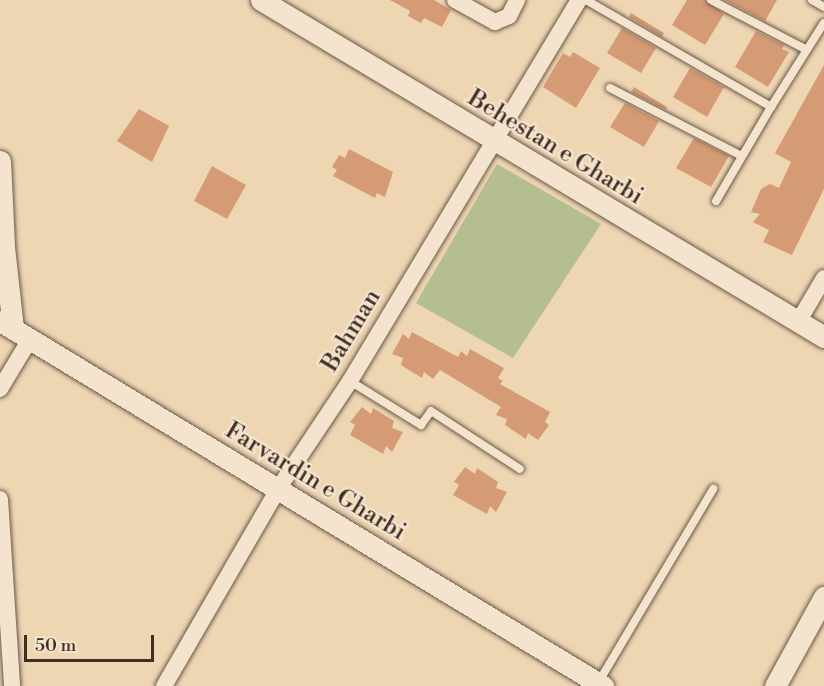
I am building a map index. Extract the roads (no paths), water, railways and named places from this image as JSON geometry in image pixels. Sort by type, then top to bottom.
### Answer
[{"type":"street","points":[[455,0],[495,22],[509,16],[517,0]]},
{"type":"street","name":"Bahman","points":[[164,686],[278,489],[350,381],[579,0]]},
{"type":"street","name":"Behestan e Gharbi","points":[[266,1],[494,141],[824,337]]},
{"type":"street","points":[[0,161],[2,249],[14,330],[0,389]]},
{"type":"street","points":[[798,322],[824,278]]},
{"type":"street","name":"Farvardin e Gharbi","points":[[14,330],[600,685]]},
{"type":"street","points":[[0,499],[12,686]]},
{"type":"street","points":[[775,686],[824,597]]},
{"type":"lane","points":[[586,0],[771,107]]},
{"type":"lane","points":[[711,0],[807,50]]},
{"type":"lane","points":[[812,0],[824,7]]},
{"type":"lane","points":[[716,201],[824,22]]},
{"type":"lane","points":[[610,87],[742,156]]},
{"type":"lane","points":[[350,381],[421,425],[431,411],[520,469]]},
{"type":"lane","points":[[600,685],[713,489]]}]
